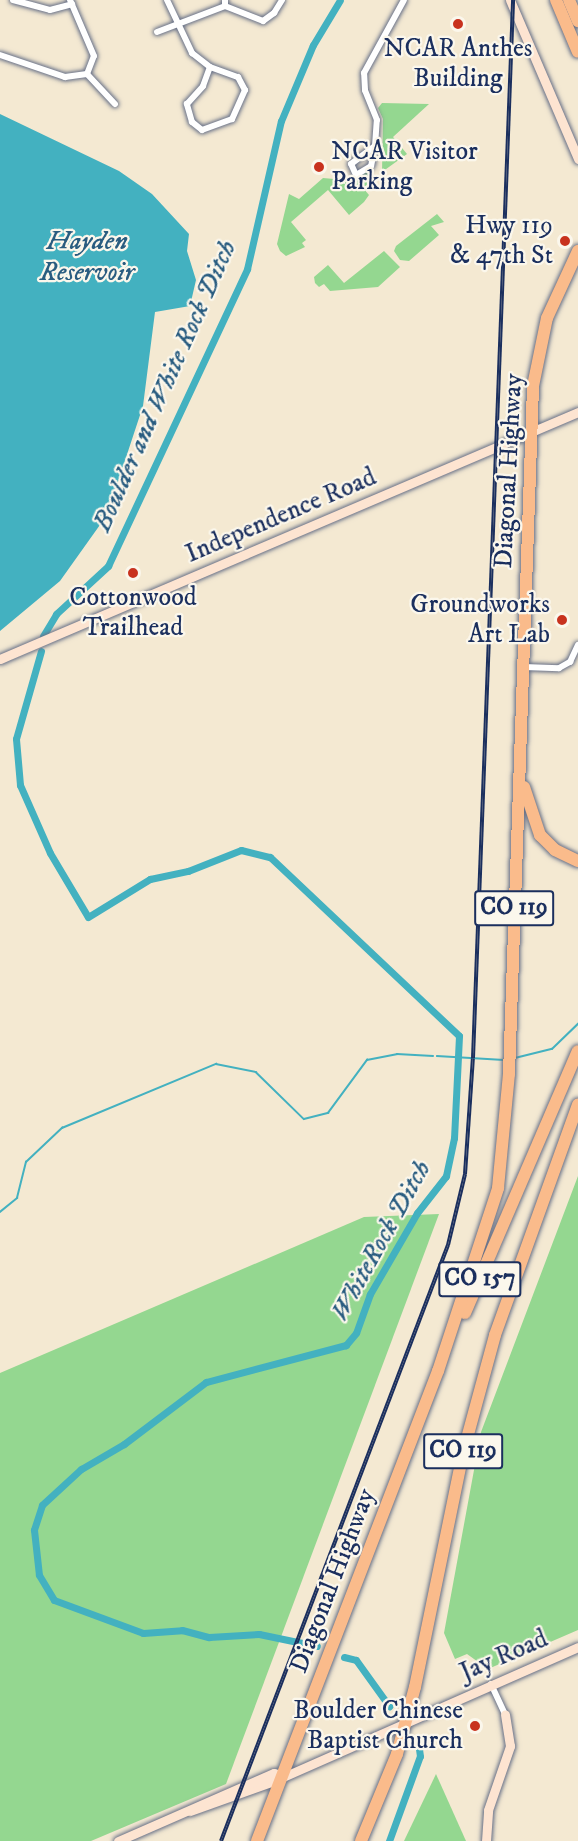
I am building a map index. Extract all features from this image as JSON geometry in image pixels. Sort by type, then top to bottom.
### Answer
[{"type":"highway","points":[[556,0],[578,52]]},
{"type":"highway","points":[[569,0],[578,21]]},
{"type":"highway","name":"Diagonal Highway","points":[[520,772],[530,432],[537,360],[547,318],[560,285],[578,251]]},
{"type":"highway","points":[[560,285],[578,268]]},
{"type":"highway","points":[[520,772],[540,835],[555,850],[578,861]]},
{"type":"highway","name":"CO 119","points":[[438,1371],[498,1188],[509,1074],[520,772]]},
{"type":"highway","name":"CO 157","points":[[438,1371],[578,1051]]},
{"type":"highway","name":"CO 119","points":[[361,1841],[398,1754],[470,1420],[507,1297],[578,1105]]},
{"type":"highway","name":"Diagonal Highway","points":[[257,1841],[438,1371]]},
{"type":"street","points":[[13,0],[50,10],[71,2],[93,56],[87,74]]},
{"type":"street","points":[[167,0],[192,53],[210,67],[238,77],[244,90],[232,119],[202,130],[192,122],[187,104],[203,86],[210,67]]},
{"type":"street","points":[[157,32],[225,3],[263,21],[274,14],[282,0]]},
{"type":"street","points":[[375,146],[353,161],[356,175],[371,166],[375,146],[377,120],[365,90],[364,73],[404,0]]},
{"type":"street","points":[[510,0],[578,159]]},
{"type":"street","points":[[0,55],[26,61],[65,77],[87,74]]},
{"type":"street","points":[[87,74],[115,104]]},
{"type":"street","name":"Independence Road","points":[[0,659],[578,412]]},
{"type":"street","points":[[524,667],[559,668],[570,662],[578,645]]},
{"type":"street","name":"Jay Road","points":[[117,1841],[281,1775],[578,1647]]},
{"type":"street","points":[[486,1841],[488,1810],[510,1746],[505,1714],[491,1684]]},
{"type":"green space","points":[[382,103],[429,104],[393,137],[407,154],[382,172],[383,119],[378,108]]},
{"type":"green space","points":[[366,171],[374,179],[363,188],[369,195],[364,202],[349,215],[328,190],[291,222],[306,240],[302,243],[305,247],[286,256],[280,251],[277,244],[289,194],[299,199],[323,178],[356,181]]},
{"type":"green space","points":[[437,214],[444,222],[431,226],[439,235],[409,261],[400,260],[394,251],[396,246]]},
{"type":"green space","points":[[384,251],[400,267],[378,287],[330,291],[324,284],[319,287],[315,283],[314,277],[328,265],[344,283]]},
{"type":"green space","points":[[578,1176],[578,1630],[488,1669],[467,1654],[455,1659],[444,1633],[481,1432]]},
{"type":"green space","points":[[439,1214],[226,1784],[91,1841],[0,1841],[0,1373],[364,1217]]},
{"type":"green space","points":[[436,1774],[466,1841],[404,1841]]},
{"type":"water","name":"Hayden Reservoir","points":[[0,114],[119,171],[152,194],[189,234],[187,251],[196,280],[190,306],[155,312],[143,406],[107,515],[60,581],[0,631]]},
{"type":"waterway","name":"Boulder and White Rock Ditch","points":[[43,636],[56,614],[108,566],[247,269],[281,121],[313,45],[340,0]]},
{"type":"waterway","name":"WhiteRock Ditch","points":[[41,651],[16,739],[20,785],[50,853],[88,917],[150,879],[188,871],[241,850],[270,857],[459,1036],[454,1138],[446,1176],[417,1213],[370,1294],[356,1333],[346,1345],[206,1382],[124,1444],[81,1469],[42,1505],[34,1530],[39,1575],[54,1600],[143,1633],[182,1630],[209,1637],[259,1634],[317,1646]]},
{"type":"waterway","points":[[515,1058],[552,1049],[578,1024]]},
{"type":"waterway","points":[[0,1212],[17,1198],[26,1162],[62,1128],[216,1064],[256,1072],[304,1119],[328,1113],[367,1060],[397,1054],[433,1056]]},
{"type":"waterway","points":[[437,1056],[504,1060]]},
{"type":"waterway","name":"WhiteRock Ditch","points":[[344,1657],[356,1660],[389,1706]]},
{"type":"waterway","name":"WhiteRock Ditch","points":[[389,1841],[420,1756],[418,1741]]},
{"type":"railway","points":[[221,1841],[448,1245],[465,1174],[473,1058],[513,0]]},
{"type":"place","name":"NCAR Anthes Building","points":[[458,24]]},
{"type":"place","name":"NCAR Visitor Parking","points":[[319,167]]},
{"type":"place","name":"Hwy 119 & 47th St","points":[[565,241]]},
{"type":"place","name":"Cottonwood Trailhead","points":[[133,573]]},
{"type":"place","name":"Groundworks Art Lab","points":[[562,620]]},
{"type":"place","name":"Boulder Chinese Baptist Church","points":[[475,1726]]}]
